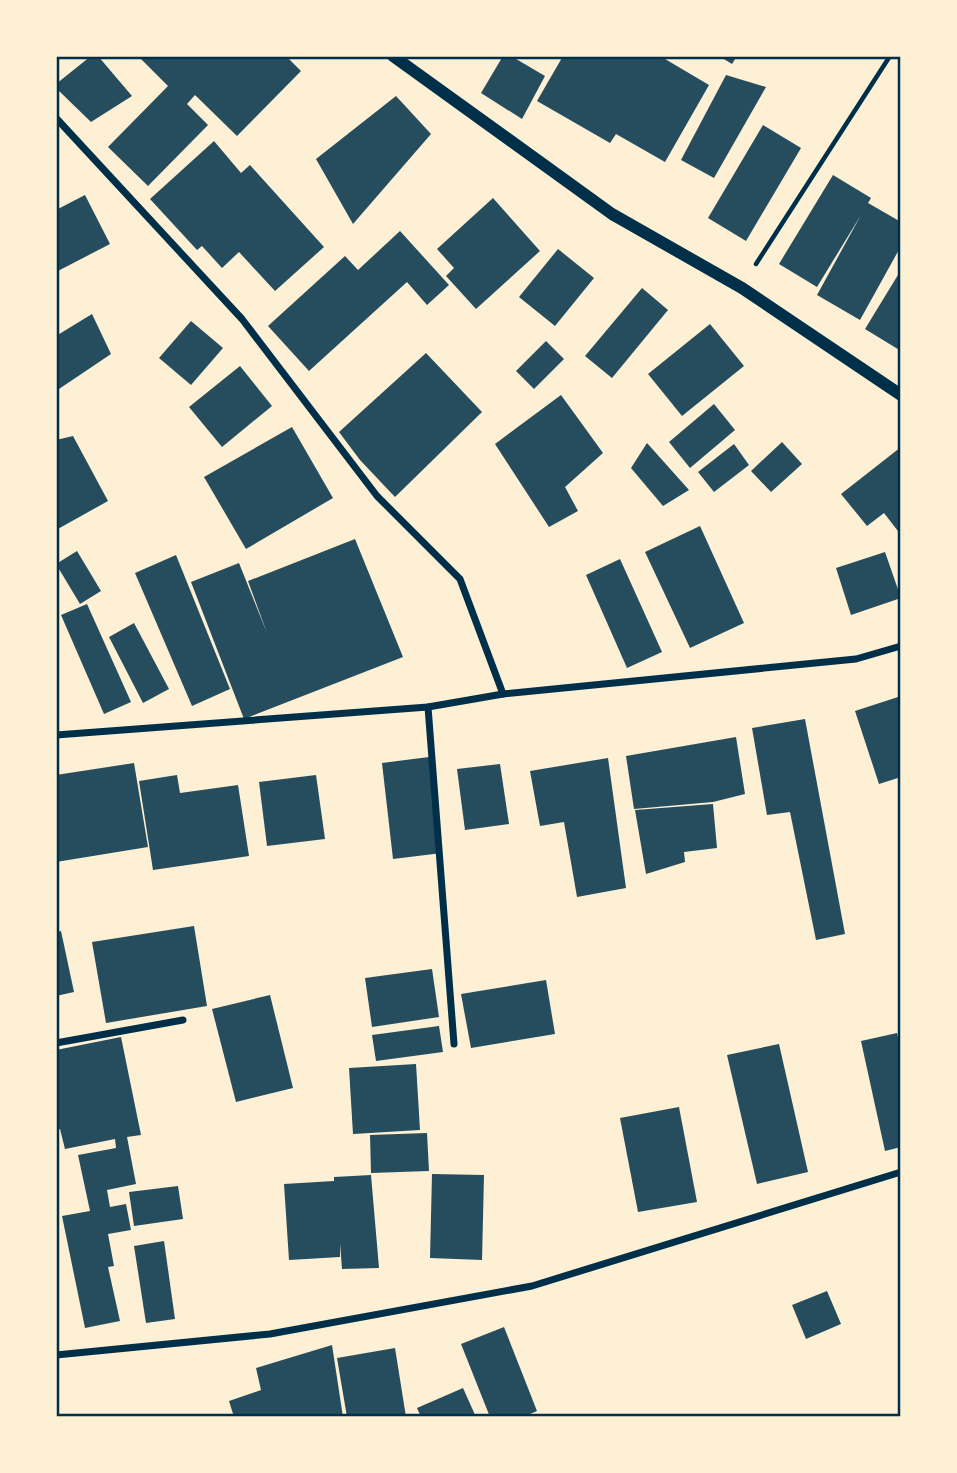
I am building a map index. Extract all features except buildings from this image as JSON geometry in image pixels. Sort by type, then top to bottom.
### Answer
[{"type":"street","points":[[393,56],[612,214],[742,288],[901,394]]},
{"type":"street","points":[[56,118],[242,319],[377,496],[460,579],[503,694]]},
{"type":"street","points":[[56,735],[428,707],[503,694],[856,659],[901,646]]},
{"type":"street","points":[[428,707],[454,1044]]},
{"type":"street","points":[[56,1044],[183,1020]]},
{"type":"street","points":[[56,1355],[270,1334],[532,1286],[901,1172]]},
{"type":"path","points":[[742,288],[890,56]]}]
